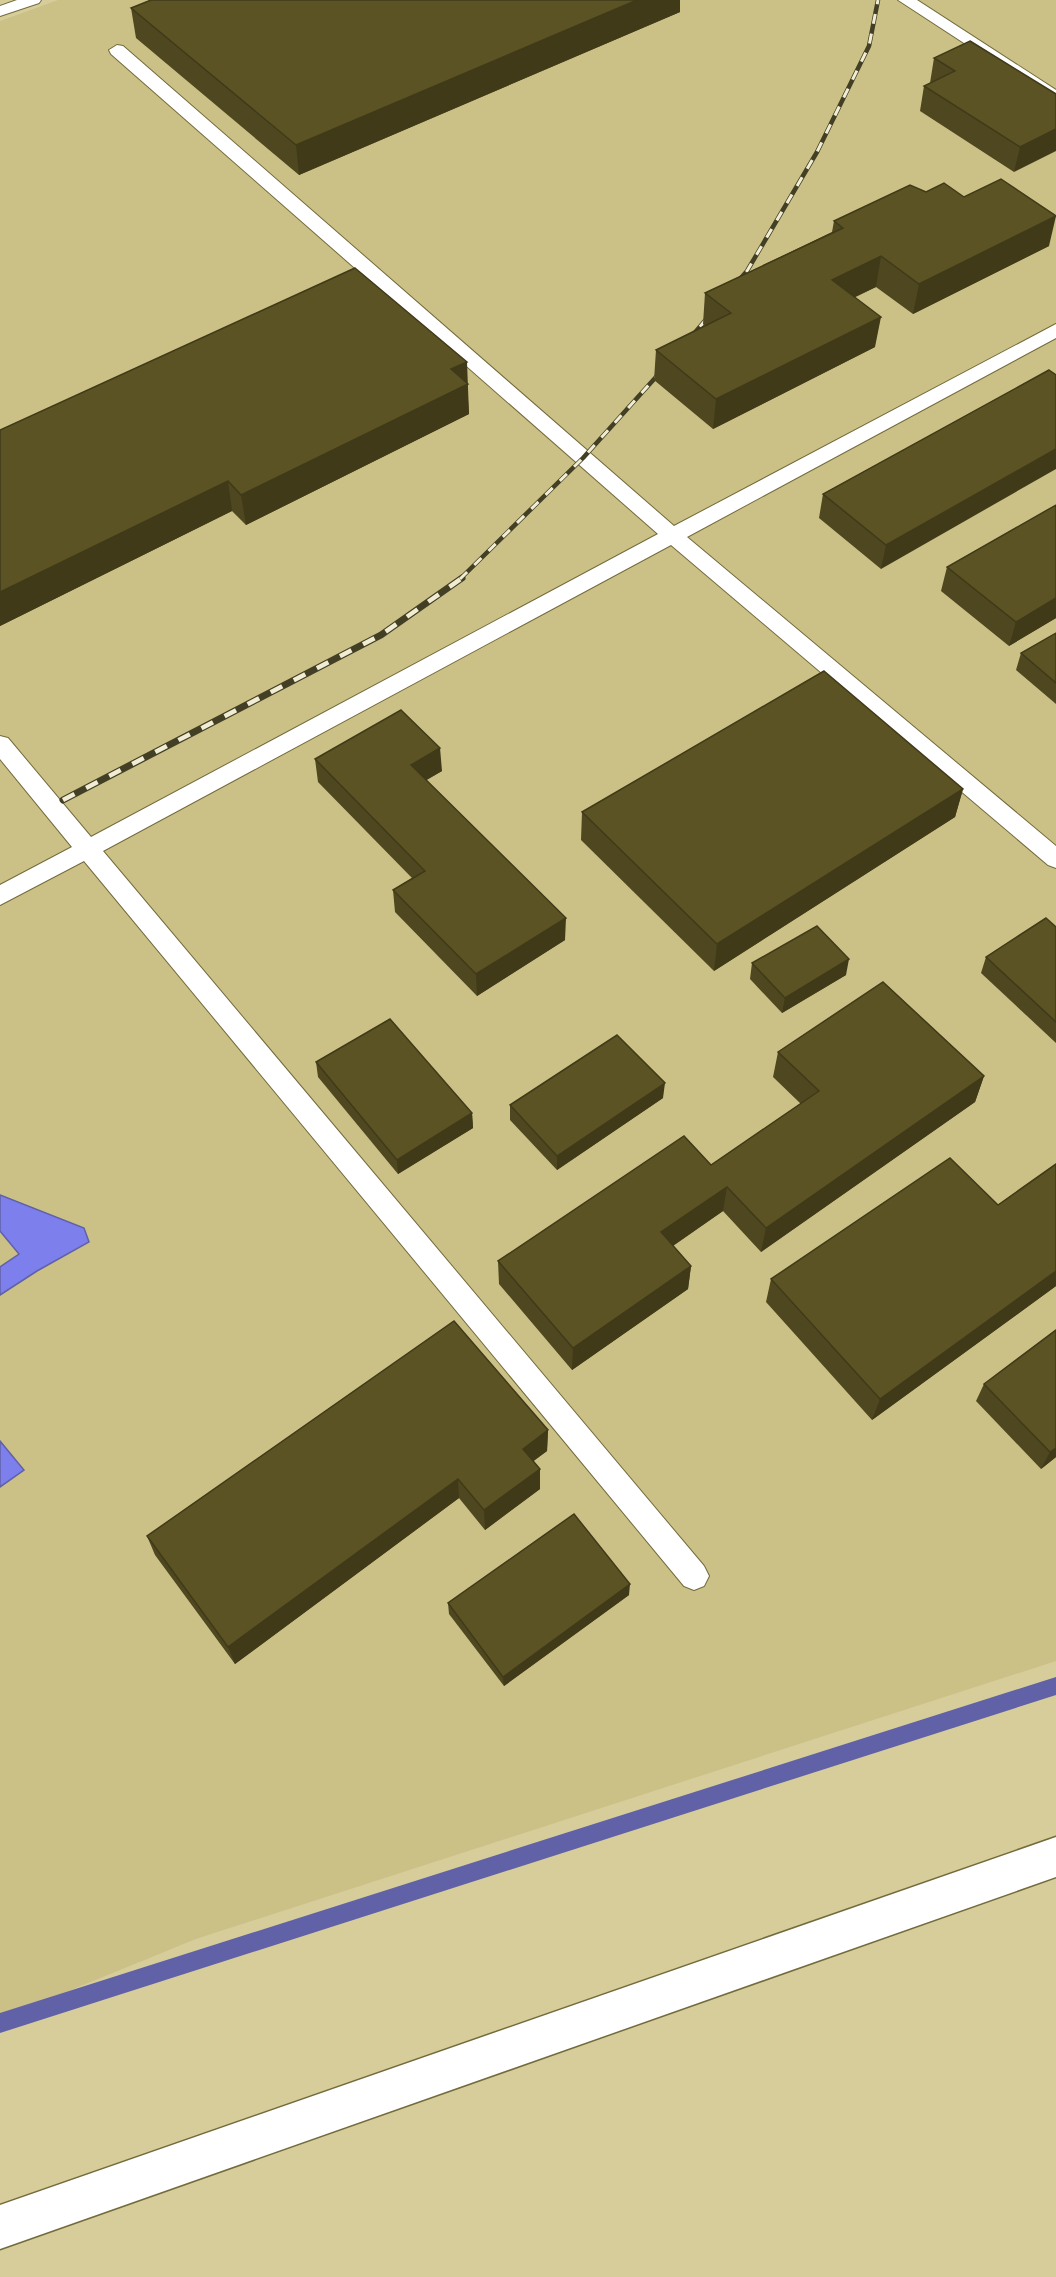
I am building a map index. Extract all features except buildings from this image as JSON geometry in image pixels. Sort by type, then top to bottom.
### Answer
[{"type":"street","points":[[0,2227],[1056,1857]]},
{"type":"lane","points":[[0,11],[33,0]]},
{"type":"lane","points":[[906,0],[1056,98]]},
{"type":"lane","points":[[117,50],[674,537],[1056,859]]},
{"type":"lane","points":[[0,896],[674,537],[1056,330]]},
{"type":"lane","points":[[0,744],[694,1576]]},
{"type":"shaded area","points":[[58,0],[1056,0],[1056,1661],[196,1939],[0,2019],[0,21]]},
{"type":"shaded area","points":[[0,1195],[84,1228],[89,1242],[0,1295],[0,1267],[19,1254],[0,1231]]},
{"type":"shaded area","points":[[0,1441],[24,1470],[0,1487]]},
{"type":"waterway","points":[[0,2023],[1056,1686]]},
{"type":"railway","points":[[733,287],[747,271],[817,152],[869,46],[878,0]]},
{"type":"railway","points":[[687,342],[714,310]]},
{"type":"railway","points":[[460,579],[583,458],[665,367]]},
{"type":"railway","points":[[63,800],[381,635],[462,578]]}]
